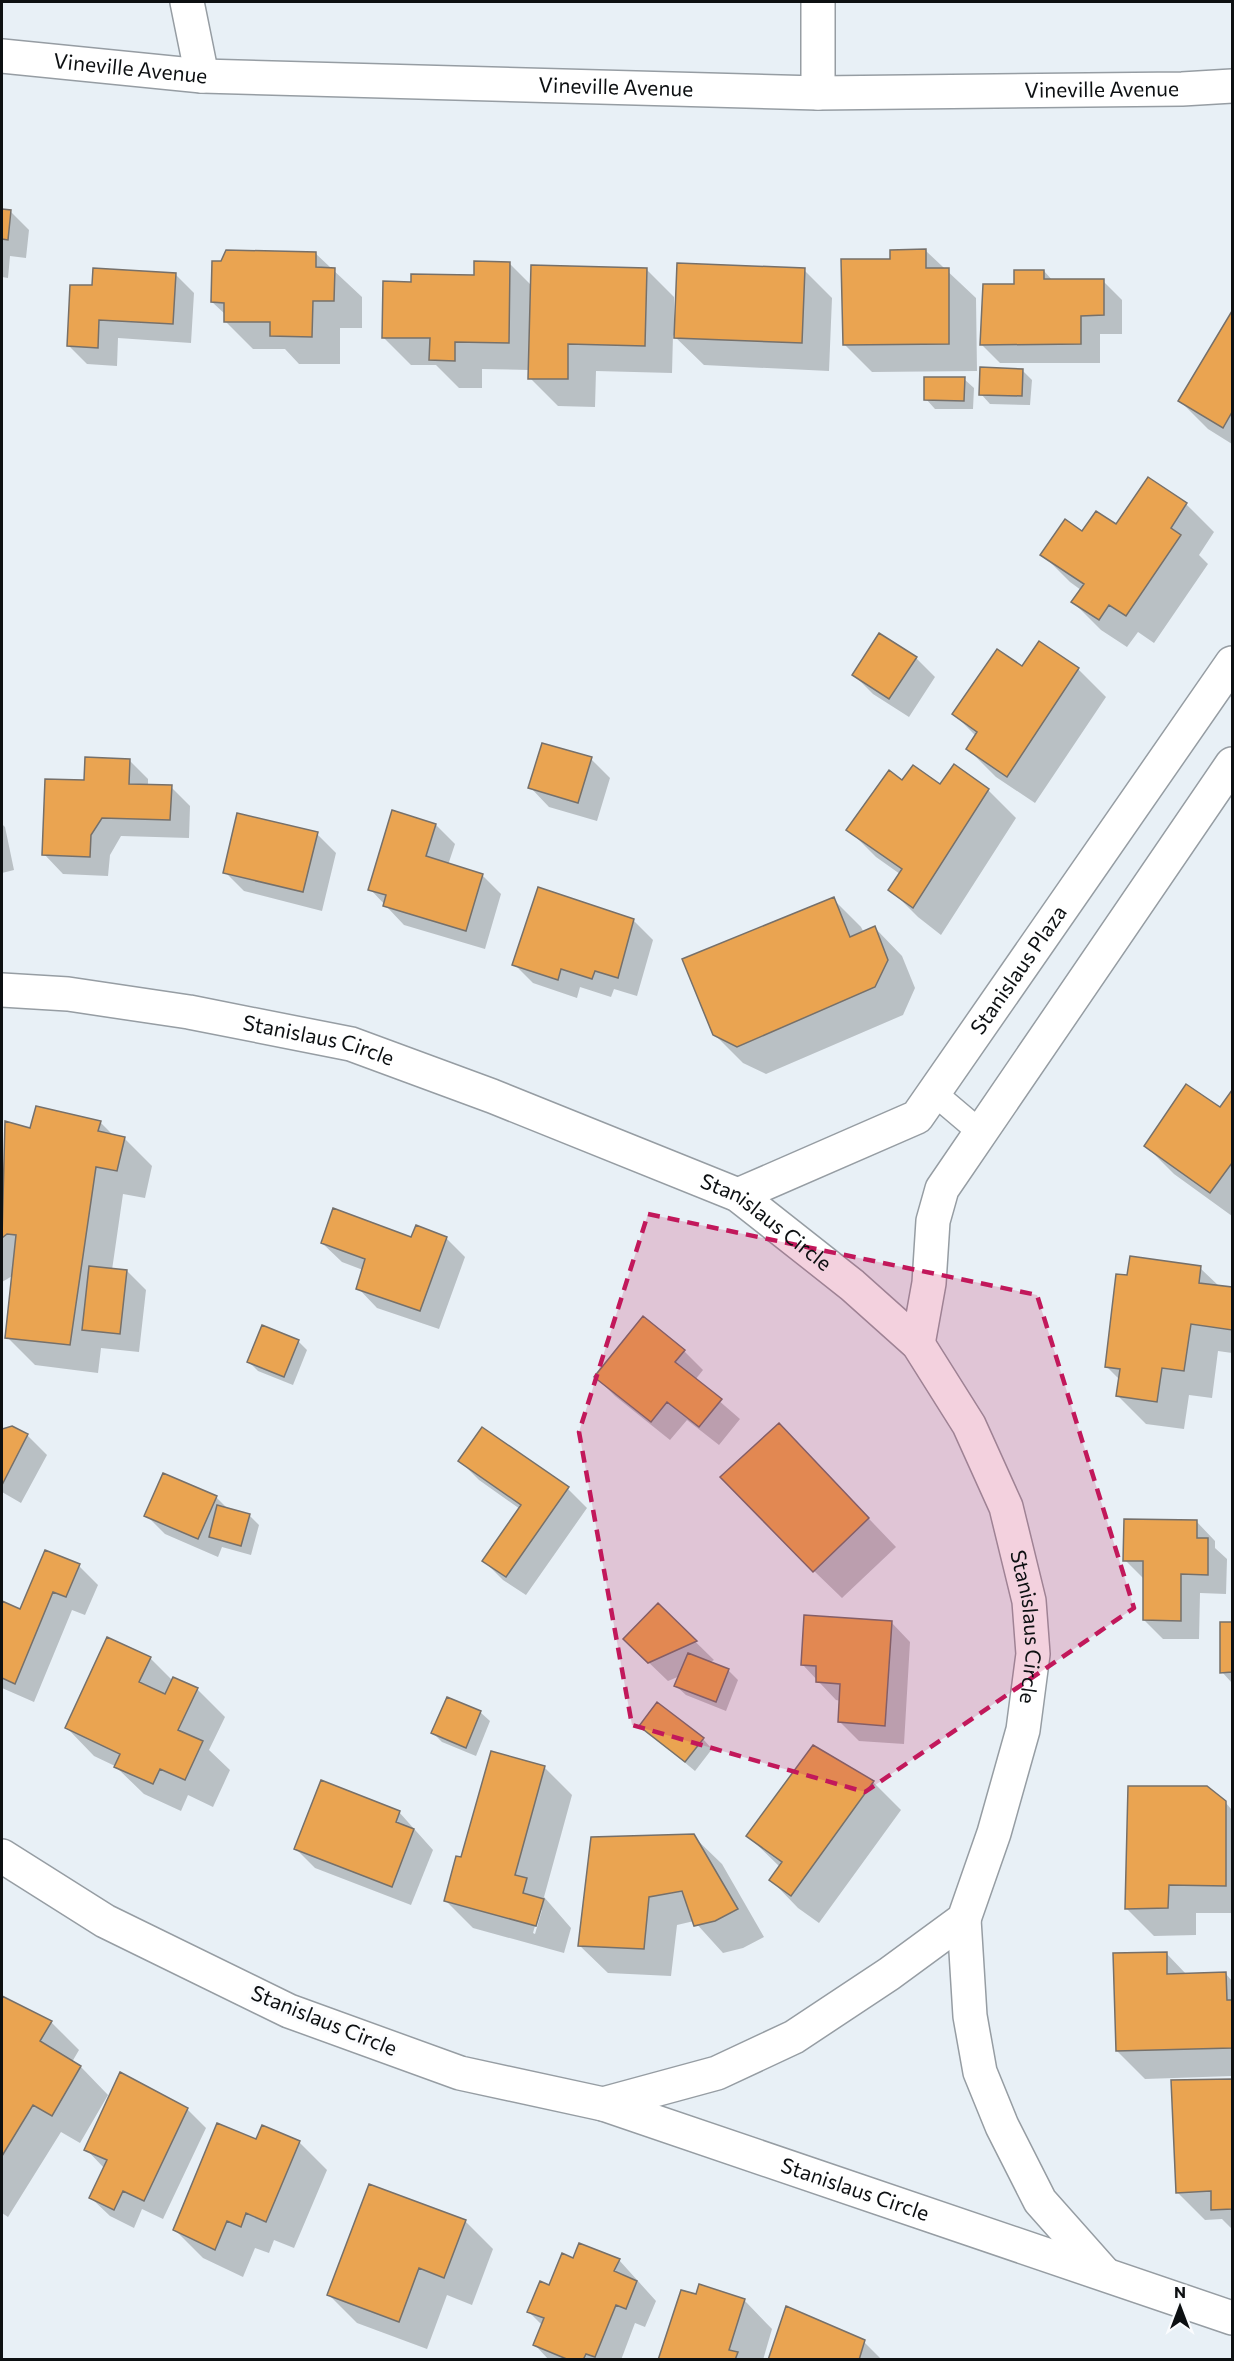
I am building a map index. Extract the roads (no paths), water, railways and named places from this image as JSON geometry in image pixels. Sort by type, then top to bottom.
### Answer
[{"type":"street","points":[[188,2],[202,76]]},
{"type":"street","points":[[818,2],[818,93]]},
{"type":"street","name":"Vineville Avenue","points":[[2,56],[202,76],[818,93],[1182,89],[1233,86]]},
{"type":"street","name":"Stanislaus Plaza","points":[[738,1195],[917,1117],[1233,663]]},
{"type":"street","points":[[918,1344],[929,1282],[933,1221],[942,1189],[1233,764]]},
{"type":"street","name":"Stanislaus Circle","points":[[2,990],[68,994],[189,1012],[351,1044],[492,1096],[738,1195],[852,1285],[918,1344],[969,1425],[1006,1507],[1029,1600],[1033,1654],[1023,1730],[994,1833],[964,1919],[970,2016],[980,2072],[1002,2126],[1040,2201],[1105,2275]]},
{"type":"street","name":"Stanislaus Circle","points":[[2,1856],[105,1921],[289,2011],[460,2073],[603,2104],[1233,2318]]},
{"type":"street","name":"Stanislaus Circle","points":[[603,2104],[717,2073],[794,2037],[889,1974],[964,1919]]},
{"type":"lane","points":[[934,1093],[980,1132]]}]
